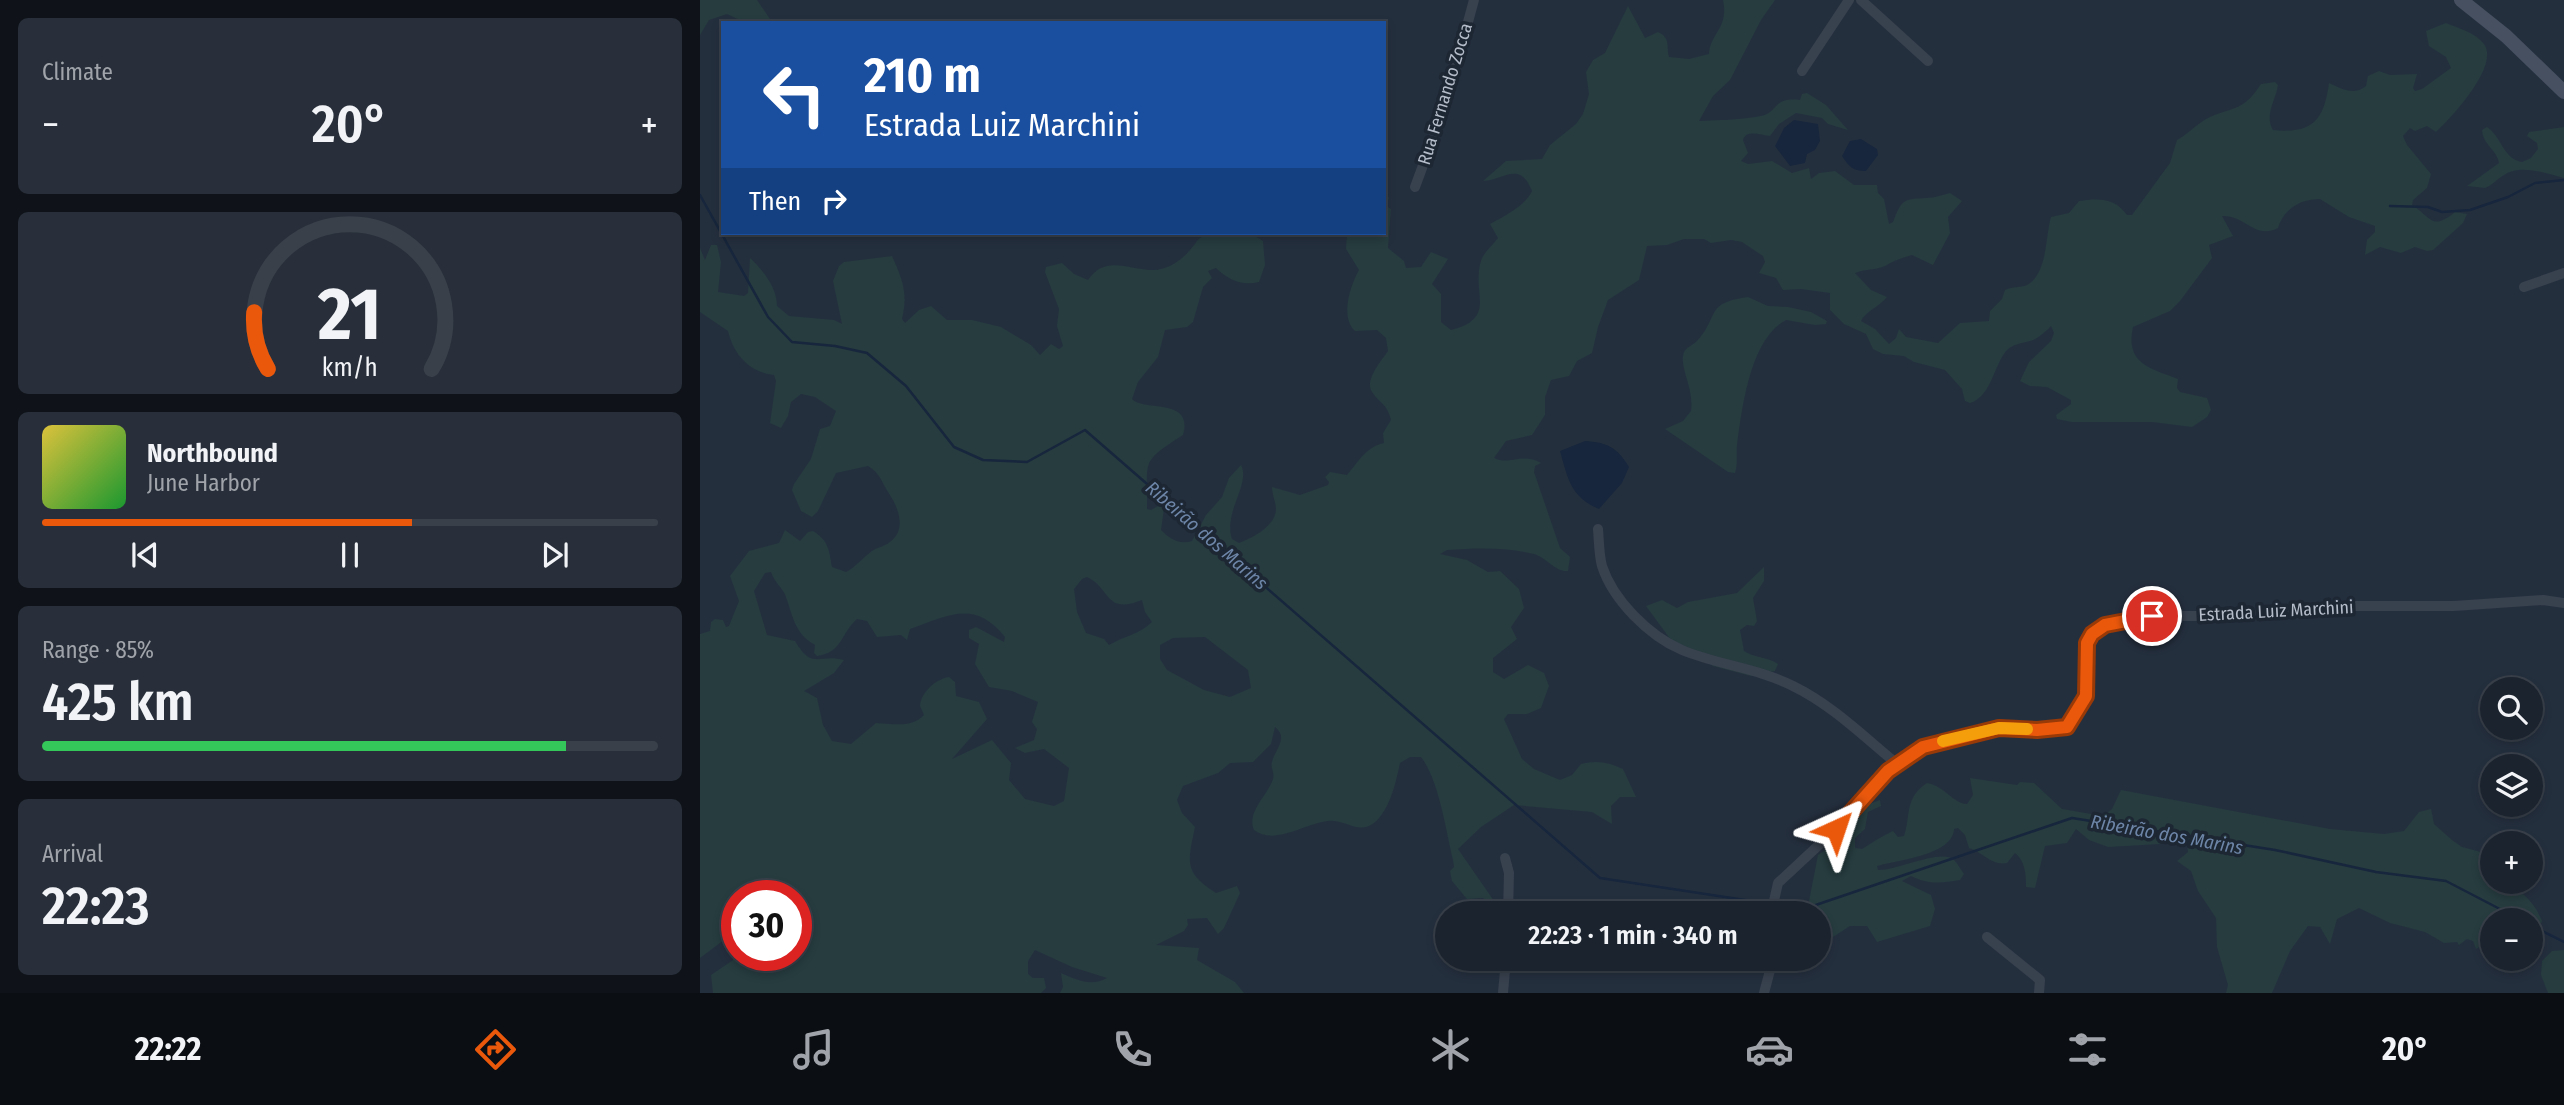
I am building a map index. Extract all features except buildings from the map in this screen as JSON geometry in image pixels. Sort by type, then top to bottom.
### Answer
[{"type":"main road","points":[[2462,0],[2506,36],[2564,92]]},
{"type":"street","name":"Rua Fernando Zocca","points":[[1415,187],[1446,106],[1474,0]]},
{"type":"street","points":[[1802,71],[1849,0]]},
{"type":"street","points":[[1861,0],[1928,61]]},
{"type":"street","points":[[2524,287],[2564,273]]},
{"type":"street","points":[[1598,529],[1601,565],[1610,584],[1654,634],[1681,649],[1770,674],[1797,687],[1826,706],[1896,763]]},
{"type":"street","name":"Estrada Luiz Marchini","points":[[1773,901],[1778,883],[1836,829],[1896,763],[1923,747],[1999,728],[2037,730],[2067,727],[2086,696],[2087,643],[2092,634],[2105,625],[2152,616],[2248,616],[2331,606],[2454,606],[2543,600],[2564,603]]},
{"type":"street","points":[[1504,858],[1509,873],[1508,901]]},
{"type":"street","points":[[1987,937],[2040,980],[2039,993]]},
{"type":"street","points":[[1503,993],[1505,971]]},
{"type":"street","points":[[1764,993],[1770,971]]},
{"type":"green space","points":[[700,0],[757,0],[770,19],[795,20],[742,21],[727,14],[709,20],[700,35]]},
{"type":"green space","points":[[1723,0],[1775,0],[1761,20],[1730,80],[1713,96],[1699,121],[1761,116],[1780,103],[1800,100],[1802,94],[1807,93],[1826,105],[1848,130],[1828,124],[1822,118],[1796,113],[1779,124],[1770,136],[1747,135],[1743,140],[1748,153],[1741,161],[1748,164],[1772,161],[1792,173],[1809,168],[1811,179],[1819,173],[1835,171],[1854,185],[1877,185],[1878,193],[1884,199],[1889,224],[1893,222],[1901,205],[1908,200],[1950,193],[1962,201],[1948,217],[1950,233],[1933,265],[1912,255],[1882,267],[1855,273],[1871,290],[1887,297],[1861,321],[1875,329],[1889,344],[1896,338],[1899,329],[1906,337],[1938,343],[1960,323],[1989,321],[1990,311],[2002,299],[2005,290],[2027,285],[2039,272],[2051,217],[2069,213],[2079,201],[2093,200],[2112,202],[2127,215],[2132,215],[2170,163],[2177,140],[2206,119],[2244,103],[2261,84],[2275,82],[2278,85],[2270,119],[2273,130],[2287,131],[2307,127],[2314,122],[2324,107],[2329,83],[2357,91],[2366,86],[2368,76],[2379,71],[2390,75],[2417,74],[2413,88],[2415,91],[2422,89],[2451,68],[2446,57],[2429,46],[2426,31],[2446,23],[2481,40],[2487,54],[2485,65],[2472,91],[2436,132],[2427,126],[2415,131],[2410,128],[2403,136],[2407,145],[2431,174],[2427,188],[2413,200],[2412,205],[2437,222],[2455,212],[2467,214],[2463,223],[2433,250],[2415,247],[2401,253],[2380,247],[2365,255],[2367,240],[2375,232],[2375,226],[2349,217],[2320,199],[2294,206],[2284,215],[2278,228],[2270,231],[2256,229],[2230,216],[2222,216],[2233,236],[2209,245],[2212,258],[2180,301],[2170,311],[2133,327],[2131,339],[2136,357],[2142,363],[2178,379],[2177,388],[2180,392],[2207,398],[2211,410],[2207,417],[2192,427],[2152,422],[2072,422],[2057,419],[2056,415],[2071,404],[2071,400],[2047,387],[2030,386],[2020,381],[2029,362],[2051,341],[2054,333],[2051,326],[2036,339],[2007,350],[1987,389],[1977,400],[1970,403],[1965,401],[1962,389],[1945,370],[1873,349],[1866,334],[1844,324],[1830,310],[1830,293],[1801,289],[1783,290],[1776,278],[1759,273],[1765,262],[1763,256],[1742,242],[1731,240],[1711,243],[1704,239],[1684,239],[1667,245],[1647,246],[1639,280],[1608,300],[1592,353],[1577,361],[1569,376],[1551,380],[1545,397],[1545,415],[1532,435],[1506,441],[1494,458],[1505,461],[1528,459],[1541,463],[1535,466],[1534,472],[1560,548],[1570,557],[1568,571],[1559,569],[1534,554],[1513,550],[1458,549],[1440,554],[1467,560],[1488,572],[1500,571],[1519,589],[1524,608],[1511,627],[1517,639],[1493,658],[1493,672],[1504,679],[1528,665],[1544,673],[1549,686],[1541,708],[1527,714],[1508,714],[1504,719],[1522,759],[1534,769],[1560,780],[1572,775],[1581,764],[1592,762],[1602,762],[1623,769],[1636,797],[1620,797],[1611,806],[1612,824],[1592,812],[1514,805],[1481,827],[1458,849],[1494,901],[1483,898],[1467,899],[1452,881],[1450,871],[1454,867],[1453,860],[1441,806],[1433,779],[1421,757],[1410,757],[1400,763],[1384,811],[1368,826],[1357,827],[1328,821],[1271,836],[1254,830],[1252,823],[1255,810],[1273,779],[1272,764],[1281,739],[1275,727],[1271,744],[1253,762],[1230,763],[1218,773],[1183,786],[1177,800],[1182,813],[1195,827],[1190,858],[1193,872],[1205,886],[1216,893],[1237,886],[1240,893],[1224,928],[1218,934],[1207,918],[1187,919],[1188,925],[1184,931],[1156,945],[1199,948],[1197,960],[1235,982],[1244,993],[1060,993],[1063,987],[1061,973],[1090,982],[1107,978],[1072,967],[1035,950],[1028,961],[1028,974],[1033,978],[1044,978],[1046,988],[1041,993],[713,993],[711,975],[721,968],[721,971],[812,971],[812,880],[721,880],[721,942],[700,958],[700,634],[710,631],[711,622],[715,619],[723,620],[726,627],[729,626],[739,601],[730,576],[749,551],[779,543],[785,530],[800,541],[808,532],[813,531],[825,542],[832,567],[846,572],[872,551],[894,539],[900,520],[880,477],[868,466],[836,473],[818,511],[812,517],[801,511],[792,490],[794,484],[811,459],[820,429],[830,426],[836,411],[815,397],[801,394],[791,402],[788,416],[781,428],[770,423],[776,381],[774,375],[757,370],[744,361],[734,348],[728,331],[700,312],[700,248],[705,260],[711,245],[717,245],[721,262],[718,292],[744,296],[748,293],[750,258],[769,280],[777,306],[789,316],[834,320],[842,324],[833,281],[839,266],[844,262],[892,256],[903,287],[905,302],[902,319],[905,323],[919,310],[931,306],[947,320],[972,320],[1001,327],[1031,345],[1040,355],[1051,344],[1059,349],[1063,346],[1057,326],[1059,309],[1045,272],[1046,267],[1062,263],[1074,274],[1088,280],[1102,267],[1110,265],[1153,270],[1168,267],[1182,258],[1200,238],[1207,235],[1257,237],[1263,241],[1265,265],[1259,282],[1236,281],[1216,268],[1208,271],[1212,278],[1203,287],[1193,322],[1187,327],[1165,330],[1158,357],[1138,382],[1132,399],[1138,403],[1175,410],[1184,423],[1183,435],[1159,451],[1147,471],[1147,509],[1151,510],[1165,502],[1161,530],[1175,540],[1192,541],[1206,515],[1222,497],[1229,478],[1241,465],[1243,481],[1230,529],[1232,539],[1239,543],[1257,535],[1275,516],[1272,487],[1300,495],[1328,485],[1325,477],[1330,472],[1347,475],[1368,451],[1384,443],[1383,433],[1391,420],[1383,404],[1372,392],[1370,382],[1388,351],[1386,338],[1377,330],[1355,331],[1350,325],[1348,301],[1359,270],[1346,249],[1347,235],[1386,235],[1386,206],[1391,209],[1388,248],[1404,261],[1406,268],[1421,267],[1431,252],[1448,259],[1432,284],[1441,294],[1441,322],[1451,330],[1465,325],[1474,319],[1479,311],[1479,273],[1482,258],[1498,238],[1490,224],[1520,206],[1532,191],[1522,176],[1517,174],[1483,181],[1506,161],[1542,159],[1550,145],[1576,124],[1583,114],[1589,94],[1586,72],[1593,60],[1605,53],[1628,6],[1645,38],[1658,32],[1662,34],[1669,57],[1689,59],[1709,54],[1721,24]],"holes":[[[771,572],[783,591],[803,636],[815,645],[814,653],[817,656],[832,651],[857,619],[867,621],[877,637],[901,635],[907,640],[910,629],[949,615],[972,614],[994,625],[1005,637],[1004,642],[976,627],[969,630],[969,638],[979,644],[975,664],[989,687],[1012,691],[1038,702],[1032,722],[1037,729],[1034,740],[1015,748],[1025,753],[1044,749],[1069,768],[1064,801],[1054,806],[1025,799],[1009,780],[1011,763],[992,740],[952,759],[987,719],[979,702],[956,696],[955,682],[949,677],[939,680],[926,691],[920,706],[924,715],[914,722],[876,723],[851,744],[832,741],[823,725],[817,698],[804,691],[834,673],[844,660],[812,658],[807,656],[795,641],[767,635],[754,591],[765,573]],[[1087,577],[1114,602],[1130,604],[1142,600],[1145,612],[1152,622],[1109,645],[1104,639],[1086,633],[1077,612],[1074,589]],[[1205,637],[1248,670],[1251,688],[1230,697],[1204,690],[1167,670],[1160,659],[1160,645],[1173,638]]]},
{"type":"green space","points":[[2487,127],[2511,157],[2522,162],[2531,158],[2538,149],[2537,143],[2527,136],[2529,132],[2564,127],[2564,178],[2533,170],[2518,170],[2504,175],[2485,188],[2467,186],[2499,163],[2483,135],[2482,130]]},
{"type":"green space","points":[[1748,297],[1768,306],[1811,312],[1827,321],[1826,324],[1815,325],[1786,320],[1774,329],[1764,342],[1745,394],[1735,473],[1728,472],[1665,429],[1683,421],[1691,411],[1691,395],[1683,362],[1685,351],[1704,332],[1719,307]]},
{"type":"green space","points":[[1764,567],[1764,581],[1753,598],[1757,621],[1754,626],[1747,625],[1740,630],[1744,651],[1778,664],[1775,671],[1751,676],[1713,666],[1671,640],[1646,606],[1662,600],[1677,608],[1688,602],[1737,593]]},
{"type":"green space","points":[[1970,778],[2017,785],[2020,782],[2034,783],[2062,809],[2103,816],[2112,809],[2121,790],[2330,829],[2384,834],[2404,831],[2419,812],[2431,809],[2434,824],[2452,840],[2462,847],[2480,852],[2480,894],[2523,894],[2535,908],[2480,908],[2480,946],[2476,949],[2473,941],[2467,939],[2459,945],[2457,942],[2444,943],[2425,932],[2390,923],[2359,908],[2337,919],[2330,944],[2320,927],[2308,926],[2290,951],[2272,993],[2226,993],[2228,985],[2217,947],[2216,918],[2198,891],[2191,871],[2177,861],[2188,852],[2186,835],[2177,834],[2160,844],[2108,847],[2089,840],[2076,829],[2067,843],[2045,846],[2035,888],[2026,887],[2023,864],[2015,853],[2007,863],[1992,861],[1969,848],[1965,835],[1958,828],[1954,829],[1951,838],[1944,845],[1935,851],[1877,866],[1878,870],[1886,869],[1940,857],[1954,860],[1964,874],[1960,880],[1935,882],[1911,876],[1902,881],[1931,895],[1935,909],[1930,926],[1877,942],[1867,926],[1850,926],[1833,937],[1831,901],[1809,901],[1818,855],[1843,838],[1848,823],[1864,806],[1880,800],[1881,806],[1868,812],[1865,829],[1855,838],[1855,848],[1862,849],[1893,831],[1898,837],[1904,836],[1911,801],[1927,783],[1939,787],[1962,803],[1967,804],[1973,795]]},
{"type":"green space","points":[[2564,950],[2564,993],[2548,993],[2541,975],[2543,960],[2552,951]]},
{"type":"water","points":[[1794,120],[1818,124],[1820,141],[1815,150],[1807,154],[1805,163],[1790,166],[1775,146],[1784,128]]},
{"type":"water","points":[[1861,139],[1877,149],[1878,155],[1866,171],[1852,168],[1842,156],[1850,141]]},
{"type":"water","points":[[1585,441],[1611,447],[1629,467],[1622,483],[1599,509],[1576,493],[1568,479],[1560,451]]},
{"type":"waterway","name":"Ribeirão dos Marins","points":[[2390,206],[2428,207],[2442,212],[2470,210],[2508,197],[2535,183],[2564,180]]},
{"type":"waterway","name":"Ribeirão dos Marins","points":[[700,195],[721,233]]},
{"type":"waterway","name":"Ribeirão dos Marins","points":[[722,235],[768,317],[792,342],[835,346],[867,353],[906,386],[954,447],[983,460],[1027,462],[1085,430],[1600,878],[1751,901]]},
{"type":"waterway","name":"Ribeirão dos Marins","points":[[1828,901],[2072,818],[2275,850],[2376,872],[2446,881],[2498,908]]},
{"type":"waterway","name":"Ribeirão dos Marins","points":[[2543,932],[2564,942]]},
{"type":"slow traffic","points":[[1943,741],[1999,728],[2027,729]]},
{"type":"route","points":[[1836,829],[1896,763],[1923,747],[1999,728],[2037,730],[2067,727],[2086,696],[2087,643],[2092,634],[2105,625],[2152,616]]}]
